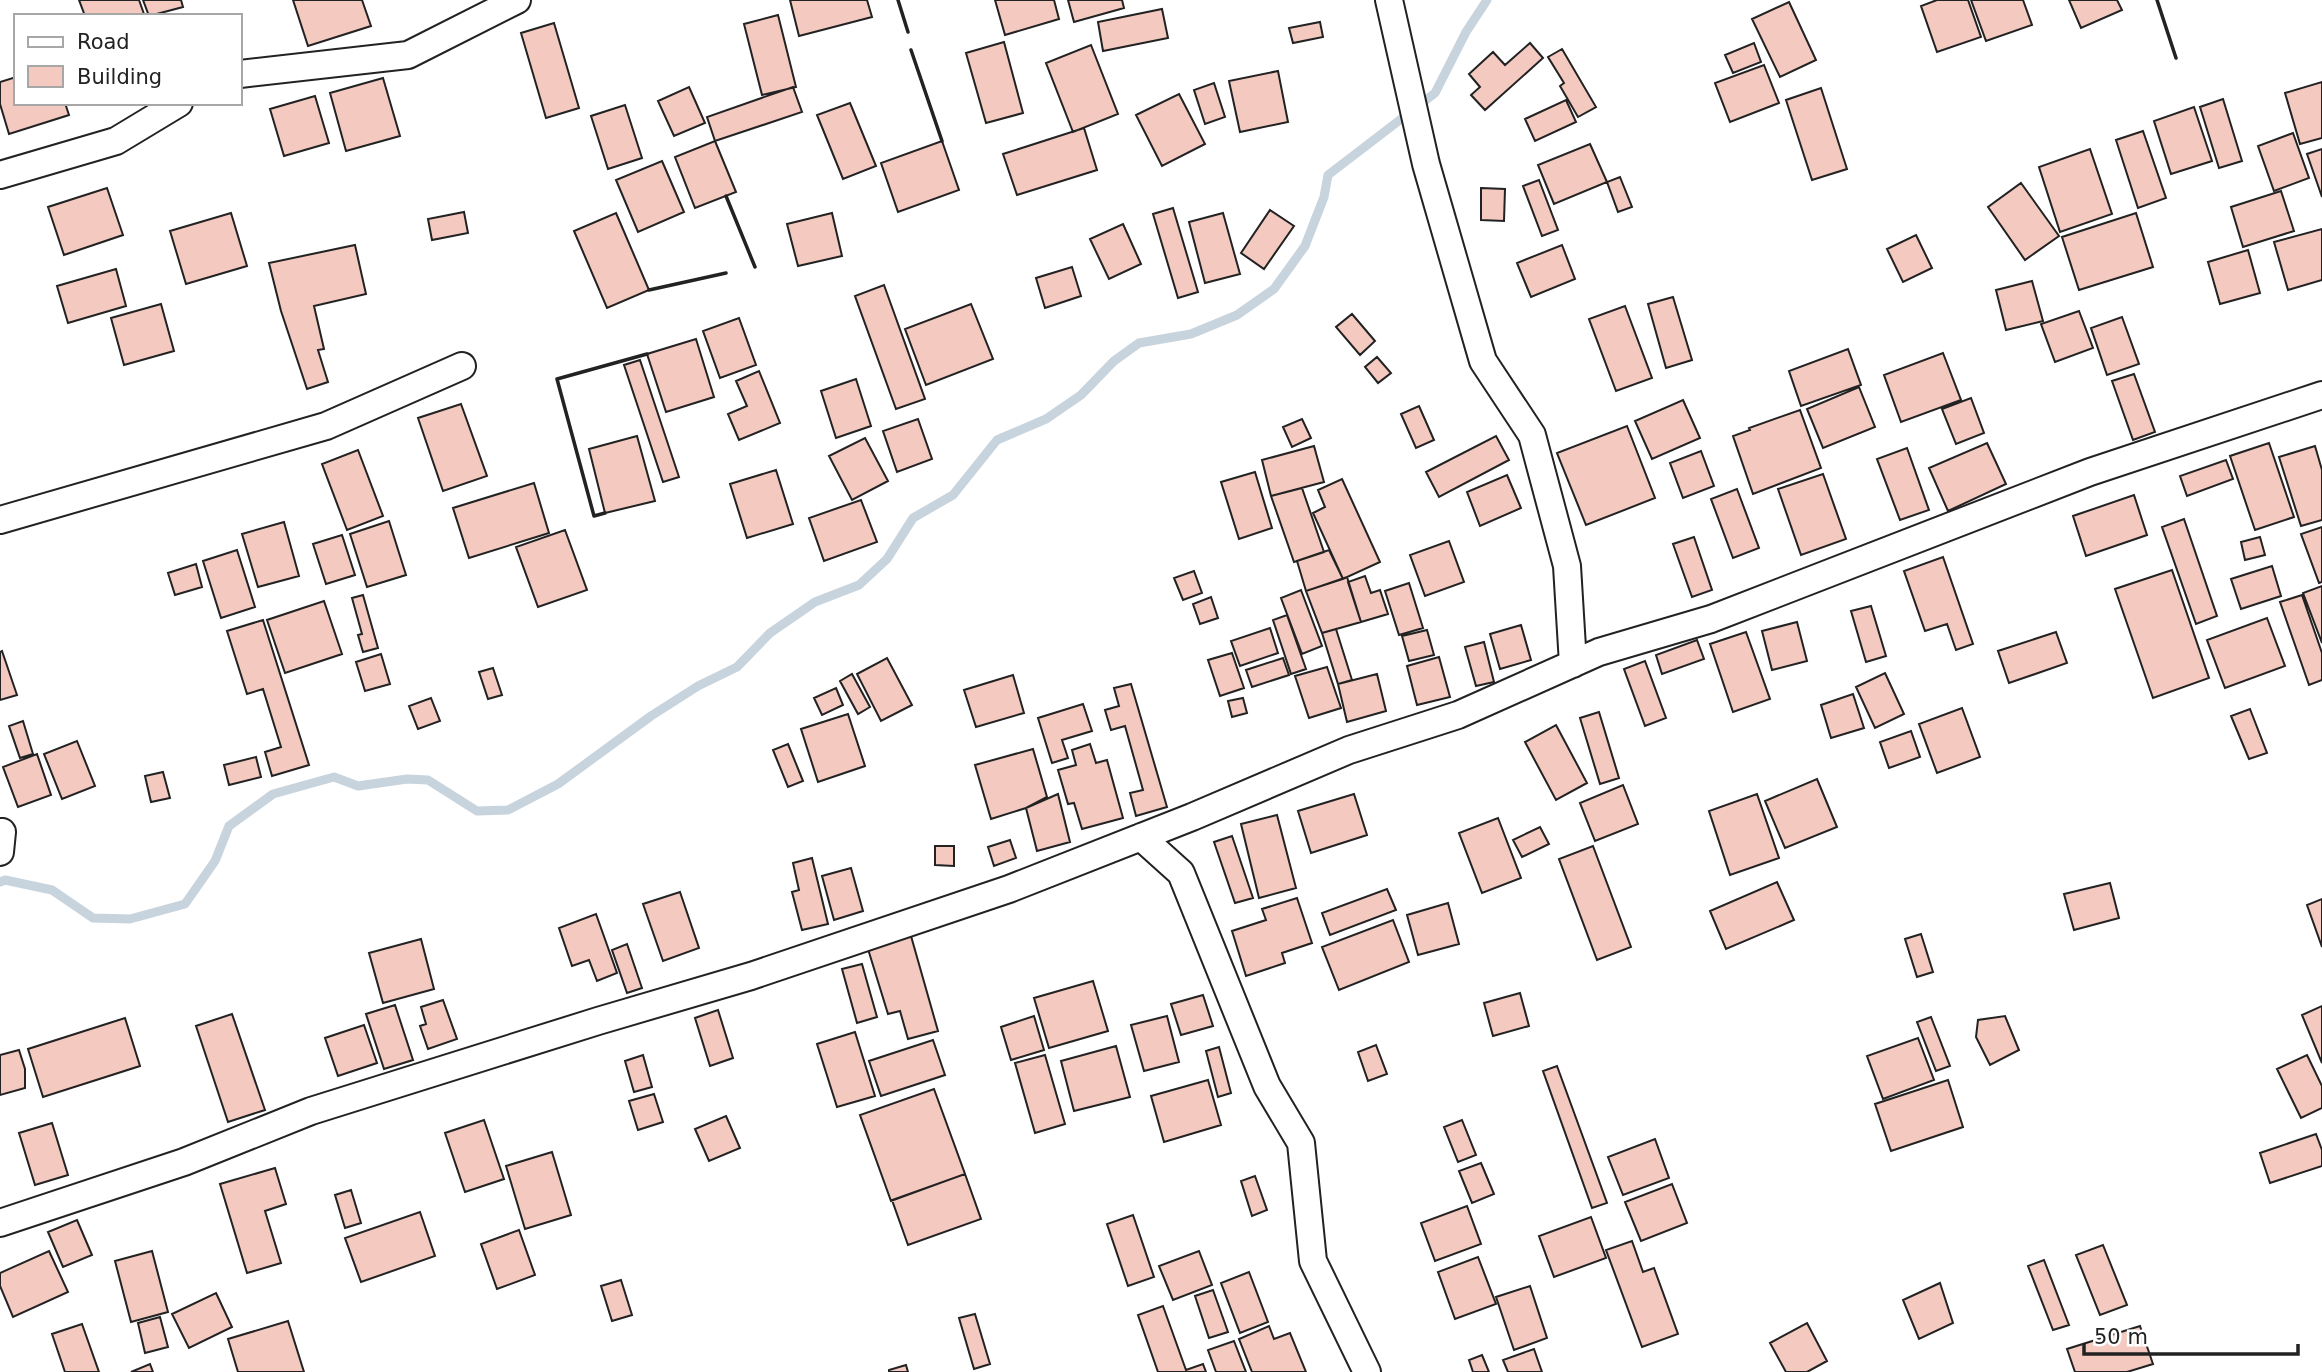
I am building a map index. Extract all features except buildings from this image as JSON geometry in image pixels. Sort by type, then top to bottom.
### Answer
[{"type":"street","points":[[242,74],[408,55],[517,0]]},
{"type":"street","points":[[1389,0],[1426,164],[1483,361],[1532,435],[1567,566],[1573,664]]},
{"type":"street","points":[[0,175],[116,141],[176,105]]},
{"type":"street","points":[[0,520],[326,426],[462,366]]},
{"type":"street","points":[[0,1223],[184,1162],[312,1111],[751,976],[1009,888],[1141,837],[1349,750],[1458,715],[1599,652],[1711,619],[2090,472],[2322,395]]},
{"type":"street","points":[[1141,837],[1181,873],[1267,1086],[1301,1143],[1313,1261],[1367,1372]]},
{"type":"waterway","points":[[0,882],[5,880],[52,890],[93,918],[130,919],[185,904],[215,861],[229,826],[273,794],[334,777],[358,786],[407,779],[428,780],[477,811],[508,810],[558,784],[651,716],[698,686],[737,667],[770,633],[815,602],[859,585],[887,559],[913,518],[953,495],[997,440],[1046,419],[1081,395],[1114,361],[1139,343],[1191,334],[1237,315],[1274,289],[1305,246],[1324,197],[1328,175],[1435,93],[1466,32],[1487,0]]},
{"type":"wall","points":[[898,0],[908,32]]},
{"type":"wall","points":[[2157,0],[2176,58]]},
{"type":"wall","points":[[911,50],[942,141]]},
{"type":"wall","points":[[726,196],[755,267]]},
{"type":"wall","points":[[649,290],[726,273]]},
{"type":"wall","points":[[605,513],[594,516],[557,379],[647,354]]}]
